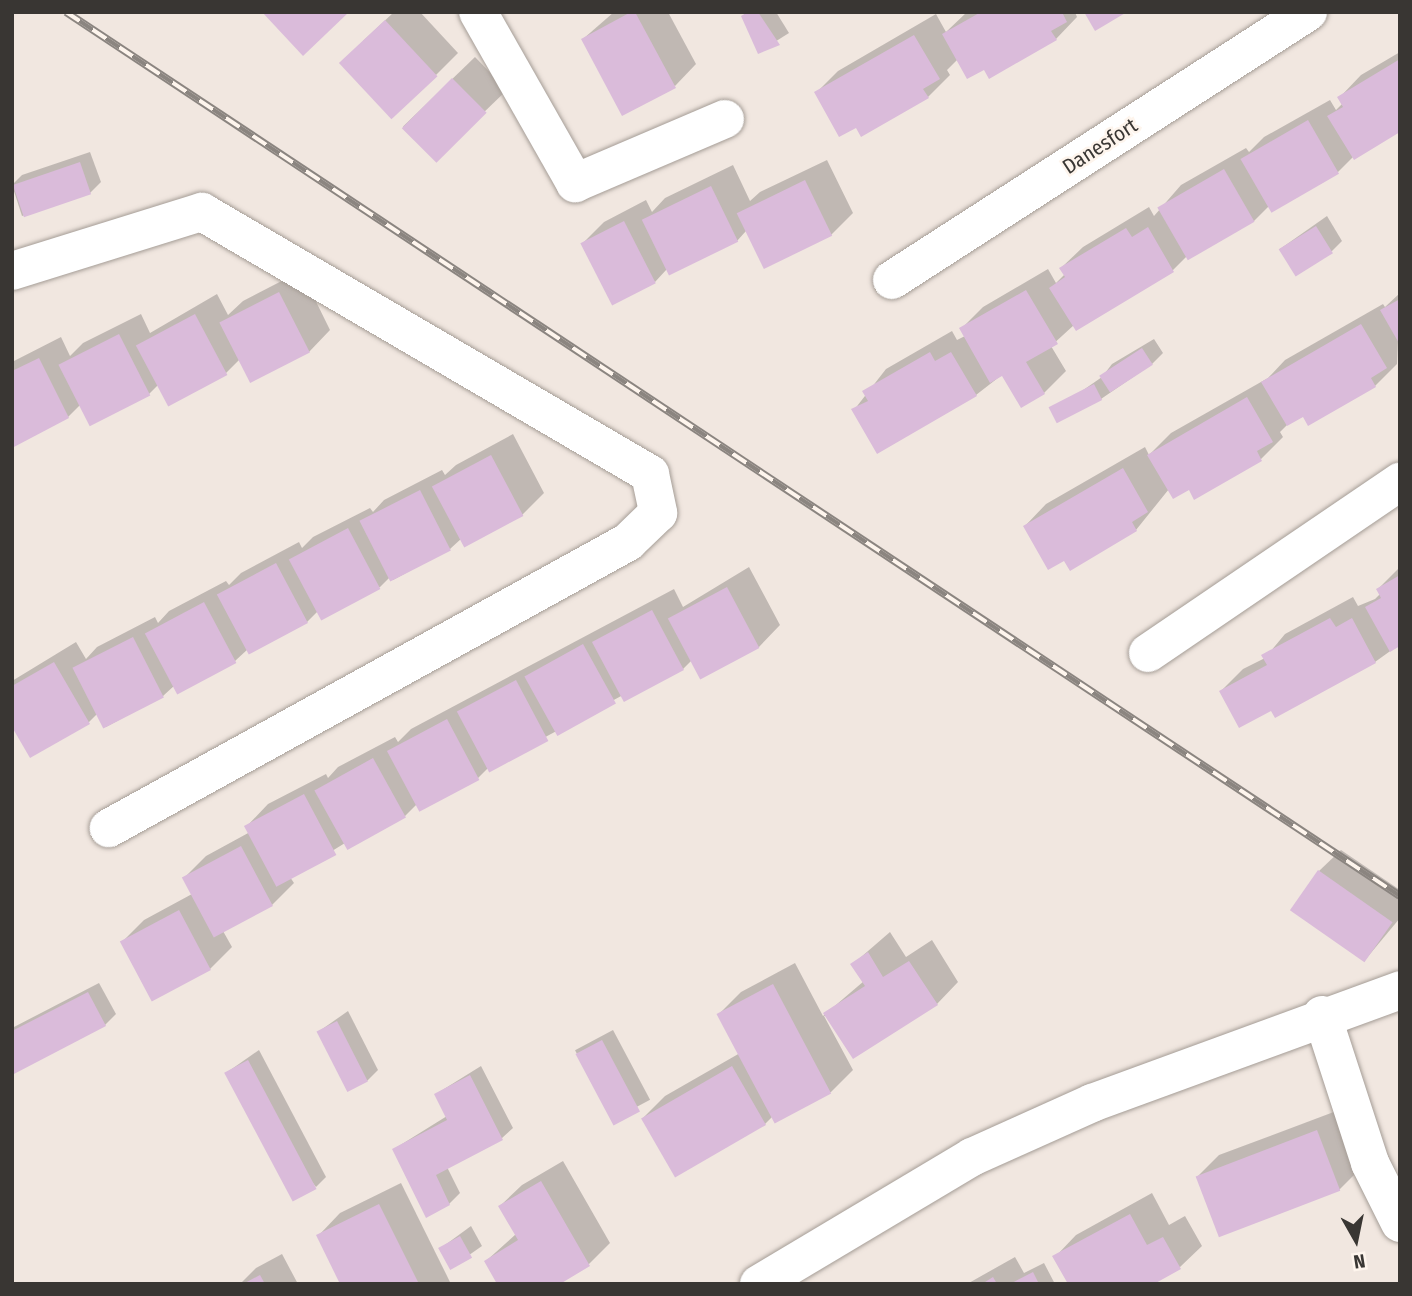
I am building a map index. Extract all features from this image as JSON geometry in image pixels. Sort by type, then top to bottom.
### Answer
[{"type":"street","points":[[478,12],[575,183],[725,119]]},
{"type":"street","name":"Danesfort","points":[[892,280],[1308,12]]},
{"type":"street","points":[[12,271],[202,212],[650,474],[659,513],[628,542],[109,828]]},
{"type":"street","points":[[1148,653],[1400,482]]},
{"type":"street","points":[[759,1284],[972,1157],[1092,1103],[1322,1015],[1400,990]]},
{"type":"street","points":[[1322,1015],[1370,1163],[1400,1223]]},
{"type":"building","points":[[262,12],[349,12],[303,56]]},
{"type":"building","points":[[635,12],[676,88],[622,116],[581,39]]},
{"type":"building","points":[[748,12],[758,12],[780,45],[758,54],[741,16]]},
{"type":"building","points":[[981,12],[1062,12],[1067,22],[1051,31],[1057,40],[989,79],[984,70],[967,79],[942,34]]},
{"type":"building","points":[[1084,12],[1127,12],[1095,31]]},
{"type":"building","points":[[385,20],[438,76],[391,119],[339,63]]},
{"type":"building","points":[[914,35],[940,79],[923,89],[929,98],[861,137],[856,128],[839,137],[814,92]]},
{"type":"building","points":[[1400,59],[1400,132],[1354,160],[1327,116],[1343,107],[1337,97]]},
{"type":"building","points":[[452,78],[487,113],[436,163],[402,128]]},
{"type":"building","points":[[1308,120],[1339,174],[1271,213],[1240,159]]},
{"type":"building","points":[[80,162],[91,194],[24,217],[13,185]]},
{"type":"building","points":[[1224,169],[1254,222],[1188,260],[1157,208]]},
{"type":"building","points":[[805,180],[832,236],[764,269],[737,213]]},
{"type":"building","points":[[711,186],[738,242],[669,275],[642,220]]},
{"type":"building","points":[[624,221],[656,283],[612,306],[580,243]]},
{"type":"building","points":[[1316,226],[1333,253],[1296,276],[1279,249]]},
{"type":"building","points":[[1148,227],[1174,272],[1076,331],[1049,288],[1065,277],[1059,268],[1126,228],[1132,237]]},
{"type":"building","points":[[1026,290],[1058,344],[1026,362],[1045,394],[1021,408],[1002,376],[990,383],[959,328]]},
{"type":"building","points":[[279,292],[310,353],[250,383],[219,322]]},
{"type":"building","points":[[1400,299],[1400,345],[1380,310]]},
{"type":"building","points":[[195,314],[227,375],[168,406],[136,345]]},
{"type":"building","points":[[1361,324],[1387,368],[1371,378],[1376,387],[1308,426],[1303,417],[1287,426],[1261,382]]},
{"type":"building","points":[[119,334],[150,395],[90,426],[58,365]]},
{"type":"building","points":[[1142,348],[1153,365],[1110,393],[1099,376]]},
{"type":"building","points":[[930,352],[935,361],[951,352],[977,396],[877,454],[851,409],[868,401],[862,391]]},
{"type":"building","points":[[39,358],[69,418],[12,448],[12,371]]},
{"type":"building","points":[[1094,384],[1102,400],[1057,423],[1049,407]]},
{"type":"building","points":[[1247,397],[1273,442],[1257,451],[1262,461],[1194,500],[1189,490],[1173,499],[1147,455]]},
{"type":"building","points":[[491,455],[523,516],[464,547],[432,486]]},
{"type":"building","points":[[1123,468],[1148,512],[1132,522],[1137,531],[1070,571],[1064,561],[1048,570],[1023,526]]},
{"type":"building","points":[[420,490],[451,551],[390,581],[359,521]]},
{"type":"building","points":[[348,528],[380,589],[321,620],[289,559]]},
{"type":"building","points":[[276,563],[308,623],[249,654],[217,594]]},
{"type":"building","points":[[1400,575],[1400,646],[1390,652],[1365,607],[1381,598],[1376,589]]},
{"type":"building","points":[[727,587],[759,648],[700,679],[668,618]]},
{"type":"building","points":[[204,602],[236,663],[177,694],[145,633]]},
{"type":"building","points":[[652,610],[684,670],[624,702],[592,642]]},
{"type":"building","points":[[1330,618],[1336,627],[1352,618],[1376,663],[1275,718],[1271,711],[1239,728],[1219,691],[1267,665],[1261,655]]},
{"type":"building","points":[[133,637],[164,698],[103,728],[72,668]]},
{"type":"building","points":[[583,644],[616,703],[557,736],[524,676]]},
{"type":"building","points":[[54,662],[90,724],[30,758],[12,727],[12,686]]},
{"type":"building","points":[[516,680],[548,741],[489,772],[457,711]]},
{"type":"building","points":[[447,719],[479,780],[419,812],[387,751]]},
{"type":"building","points":[[373,758],[406,817],[347,850],[314,790]]},
{"type":"building","points":[[304,794],[336,855],[276,887],[244,826]]},
{"type":"building","points":[[241,846],[273,906],[214,937],[182,877]]},
{"type":"building","points":[[1318,870],[1393,922],[1364,962],[1290,910]]},
{"type":"building","points":[[179,910],[211,970],[152,1001],[120,941]]},
{"type":"building","points":[[868,952],[883,977],[909,961],[938,1005],[853,1059],[823,1013],[865,986],[850,964]]},
{"type":"building","points":[[773,984],[831,1093],[775,1124],[716,1014]]},
{"type":"building","points":[[88,992],[106,1026],[12,1075],[12,1031]]},
{"type":"building","points":[[337,1021],[368,1082],[347,1092],[317,1031]]},
{"type":"building","points":[[602,1040],[640,1112],[614,1126],[576,1054]]},
{"type":"building","points":[[248,1060],[317,1189],[293,1202],[224,1073]]},
{"type":"building","points":[[732,1066],[766,1125],[675,1177],[641,1118]]},
{"type":"building","points":[[470,1075],[503,1140],[436,1175],[450,1205],[426,1218],[392,1149],[447,1120],[434,1094]]},
{"type":"building","points":[[1317,1130],[1340,1191],[1219,1237],[1196,1177]]},
{"type":"building","points":[[541,1181],[590,1266],[560,1284],[497,1284],[484,1261],[518,1240],[498,1206]]},
{"type":"building","points":[[379,1204],[419,1284],[340,1284],[316,1235]]},
{"type":"building","points":[[1130,1214],[1147,1245],[1163,1237],[1181,1269],[1154,1284],[1068,1284],[1052,1256]]},
{"type":"building","points":[[460,1236],[472,1258],[450,1270],[438,1248]]},
{"type":"building","points":[[1033,1272],[1039,1284],[1010,1284]]},
{"type":"building","points":[[260,1275],[265,1284],[243,1284]]},
{"type":"building","points":[[993,1277],[997,1284],[982,1284]]},
{"type":"railway","points":[[66,12],[1400,896]]}]
